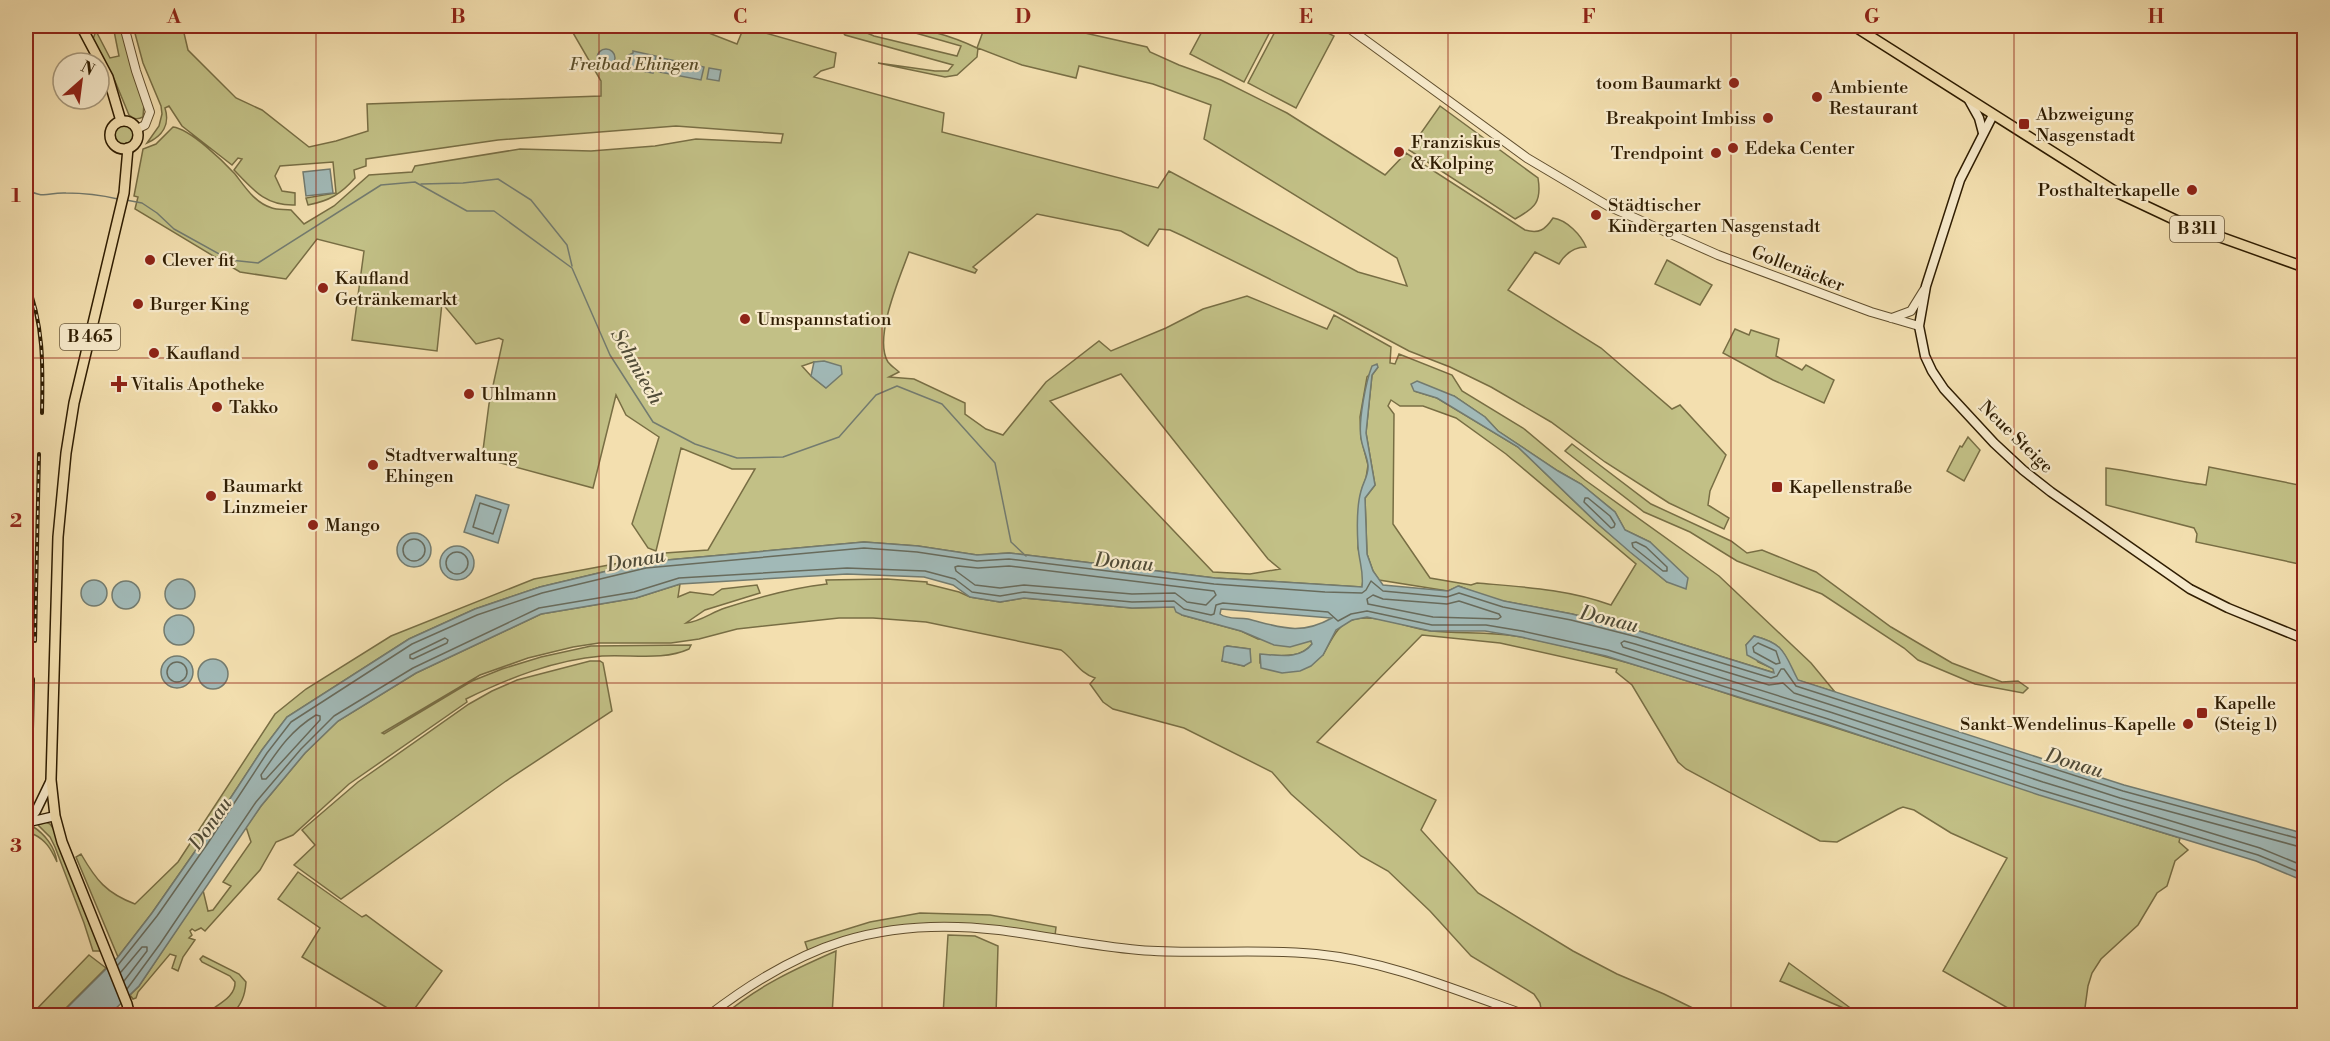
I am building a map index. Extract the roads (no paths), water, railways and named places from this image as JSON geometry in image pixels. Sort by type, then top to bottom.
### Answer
[{"type":"main road","name":"B 311","points":[[1854,26],[2095,180],[2141,205],[2184,224],[2304,267]]},
{"type":"main road","points":[[83,29],[108,77],[121,121]]},
{"type":"main road","points":[[1969,100],[1979,118],[1983,133]]},
{"type":"main road","name":"Neue Steige","points":[[1993,115],[1960,180],[1926,286],[1919,326],[1925,356],[1944,389],[2023,470],[2167,574],[2190,589],[2228,608],[2304,639]]},
{"type":"main road","points":[[121,121],[130,122],[137,129],[136,142],[128,148],[118,148],[111,141],[112,126],[121,121]]},
{"type":"main road","name":"B 465","points":[[128,148],[122,204],[74,403],[66,453],[58,537],[51,780],[55,813],[65,849],[130,1016]]},
{"type":"main road","points":[[27,823],[36,811],[51,780]]},
{"type":"main road","points":[[36,811],[47,809],[55,813]]},
{"type":"main road","points":[[27,823],[55,813]]},
{"type":"street","points":[[124,26],[150,112],[145,125],[137,129]]},
{"type":"street","name":"Gollenäcker","points":[[1346,26],[1483,127],[1552,174],[1640,222],[1718,255],[1890,319],[1919,326]]},
{"type":"street","points":[[1890,319],[1911,311],[1926,286]]},
{"type":"street","points":[[708,1016],[740,991],[773,970],[798,958],[857,937],[892,930],[928,927],[1001,930],[1139,950],[1317,954],[1371,963],[1529,1016]]},
{"type":"water","points":[[606,49],[612,52],[615,58],[612,64],[606,67],[600,64],[597,58],[600,52]]},
{"type":"water","points":[[633,51],[656,56],[653,73],[626,68],[627,56]]},
{"type":"water","points":[[662,58],[704,67],[701,80],[659,72]]},
{"type":"water","points":[[709,68],[721,70],[719,81],[707,79]]},
{"type":"water","points":[[330,169],[333,193],[306,196],[303,172]]},
{"type":"water","points":[[824,361],[841,366],[842,374],[826,388],[811,376],[814,362]]},
{"type":"water","points":[[1377,364],[1378,367],[1372,375],[1366,433],[1375,485],[1365,498],[1367,554],[1373,571],[1383,585],[1448,591],[1458,586],[1504,601],[1572,614],[1639,631],[1774,673],[1773,669],[1747,655],[1746,645],[1754,636],[1764,639],[1778,646],[1786,656],[1798,680],[2124,785],[2304,835],[2304,881],[2256,861],[2039,795],[1826,724],[1606,656],[1521,637],[1485,631],[1431,631],[1367,617],[1352,620],[1336,630],[1323,655],[1311,666],[1300,671],[1282,673],[1261,668],[1260,654],[1295,654],[1307,649],[1312,644],[1311,641],[1290,647],[1274,645],[1241,631],[1182,615],[1176,612],[1174,607],[1132,608],[1024,598],[1000,602],[970,597],[953,585],[924,577],[847,574],[680,584],[636,598],[541,614],[416,673],[338,721],[305,753],[261,806],[139,986],[109,1015],[56,1016],[118,957],[152,913],[262,750],[287,717],[409,639],[475,609],[540,587],[645,562],[864,542],[918,546],[977,555],[1009,553],[1215,578],[1362,587],[1357,526],[1359,498],[1368,469],[1360,431],[1365,391],[1372,366]],"holes":[[[1221,609],[1332,618],[1310,627],[1290,628],[1226,617],[1220,614]]]},
{"type":"water","points":[[1417,381],[1454,396],[1485,417],[1498,431],[1581,484],[1615,512],[1625,530],[1650,542],[1688,578],[1686,589],[1667,582],[1630,552],[1518,447],[1437,398],[1414,391],[1411,384]]},
{"type":"water","points":[[476,495],[509,505],[498,543],[464,532]]},
{"type":"water","points":[[414,533],[426,538],[431,550],[426,562],[414,567],[402,562],[397,550],[402,538]]},
{"type":"water","points":[[457,546],[469,551],[474,563],[469,575],[457,580],[445,575],[440,563],[445,551]]},
{"type":"water","points":[[180,579],[191,583],[195,594],[191,605],[180,609],[169,605],[165,594],[169,583]]},
{"type":"water","points":[[94,580],[103,584],[107,593],[103,602],[94,606],[85,602],[81,593],[85,584]]},
{"type":"water","points":[[126,581],[136,585],[140,595],[136,605],[126,609],[116,605],[112,595],[116,585]]},
{"type":"water","points":[[179,615],[190,619],[194,630],[190,641],[179,645],[168,641],[164,630],[168,619]]},
{"type":"water","points":[[1224,647],[1250,649],[1251,662],[1244,666],[1222,661]]},
{"type":"water","points":[[177,656],[188,661],[193,672],[188,683],[177,688],[166,683],[161,672],[166,661]]},
{"type":"water","points":[[213,659],[224,663],[228,674],[224,685],[213,689],[202,685],[198,674],[202,663]]},
{"type":"waterway","name":"Schmiech","points":[[421,184],[498,179],[531,200],[567,245],[572,266]]},
{"type":"waterway","name":"Schmiech","points":[[126,200],[142,203],[174,229],[230,260],[258,263],[381,185],[415,182],[467,211],[494,211],[572,268],[610,355],[653,422],[695,444],[737,458],[783,457],[839,437],[876,395],[897,386],[942,404],[995,463],[1011,542],[1026,556]]},
{"type":"waterway","name":"Schmiech","points":[[26,189],[42,195],[79,193],[118,199]]},
{"type":"railway","points":[[26,256],[32,287]]},
{"type":"railway","points":[[26,280],[39,329],[42,362],[42,413]]},
{"type":"railway","points":[[35,641],[39,454]]},
{"type":"railway","points":[[32,729],[33,679]]},
{"type":"place","name":"toom Baumarkt","points":[[1734,83]]},
{"type":"place","name":"Ambiente Restaurant","points":[[1817,97]]},
{"type":"place","name":"Breakpoint Imbiss","points":[[1768,118]]},
{"type":"place","name":"Abzweigung Nasgenstadt","points":[[2024,124]]},
{"type":"place","name":"Edeka Center","points":[[1733,148]]},
{"type":"place","name":"Franziskus & Kolping","points":[[1399,152]]},
{"type":"place","name":"Trendpoint","points":[[1716,153]]},
{"type":"place","name":"Posthalterkapelle","points":[[2192,190]]},
{"type":"place","name":"Städtischer Kindergarten Nasgenstadt","points":[[1596,215]]},
{"type":"place","name":"Clever fit","points":[[150,260]]},
{"type":"place","name":"Kaufland Getränkemarkt","points":[[323,288]]},
{"type":"place","name":"Burger King","points":[[138,304]]},
{"type":"place","name":"Umspannstation","points":[[745,319]]},
{"type":"place","name":"Kaufland","points":[[154,353]]},
{"type":"place","name":"Vitalis Apotheke","points":[[119,384]]},
{"type":"place","name":"Uhlmann","points":[[469,394]]},
{"type":"place","name":"Takko","points":[[217,407]]},
{"type":"place","name":"Stadtverwaltung Ehingen","points":[[373,465]]},
{"type":"place","name":"Kapellenstraße","points":[[1777,487]]},
{"type":"place","name":"Baumarkt Linzmeier","points":[[211,496]]},
{"type":"place","name":"Mango","points":[[313,525]]},
{"type":"place","name":"Kapelle (Steig 1)","points":[[2202,713]]},
{"type":"place","name":"Sankt-Wendelinus-Kapelle","points":[[2188,724]]},
{"type":"park label","name":"Freibad Ehingen","points":[[634,64]]},
{"type":"water label","name":"Donau","points":[[636,561]]},
{"type":"water label","name":"Donau","points":[[1124,563]]},
{"type":"water label","name":"Donau","points":[[1609,620]]},
{"type":"water label","name":"Donau","points":[[2074,764]]},
{"type":"water label","name":"Donau","points":[[211,824]]}]
